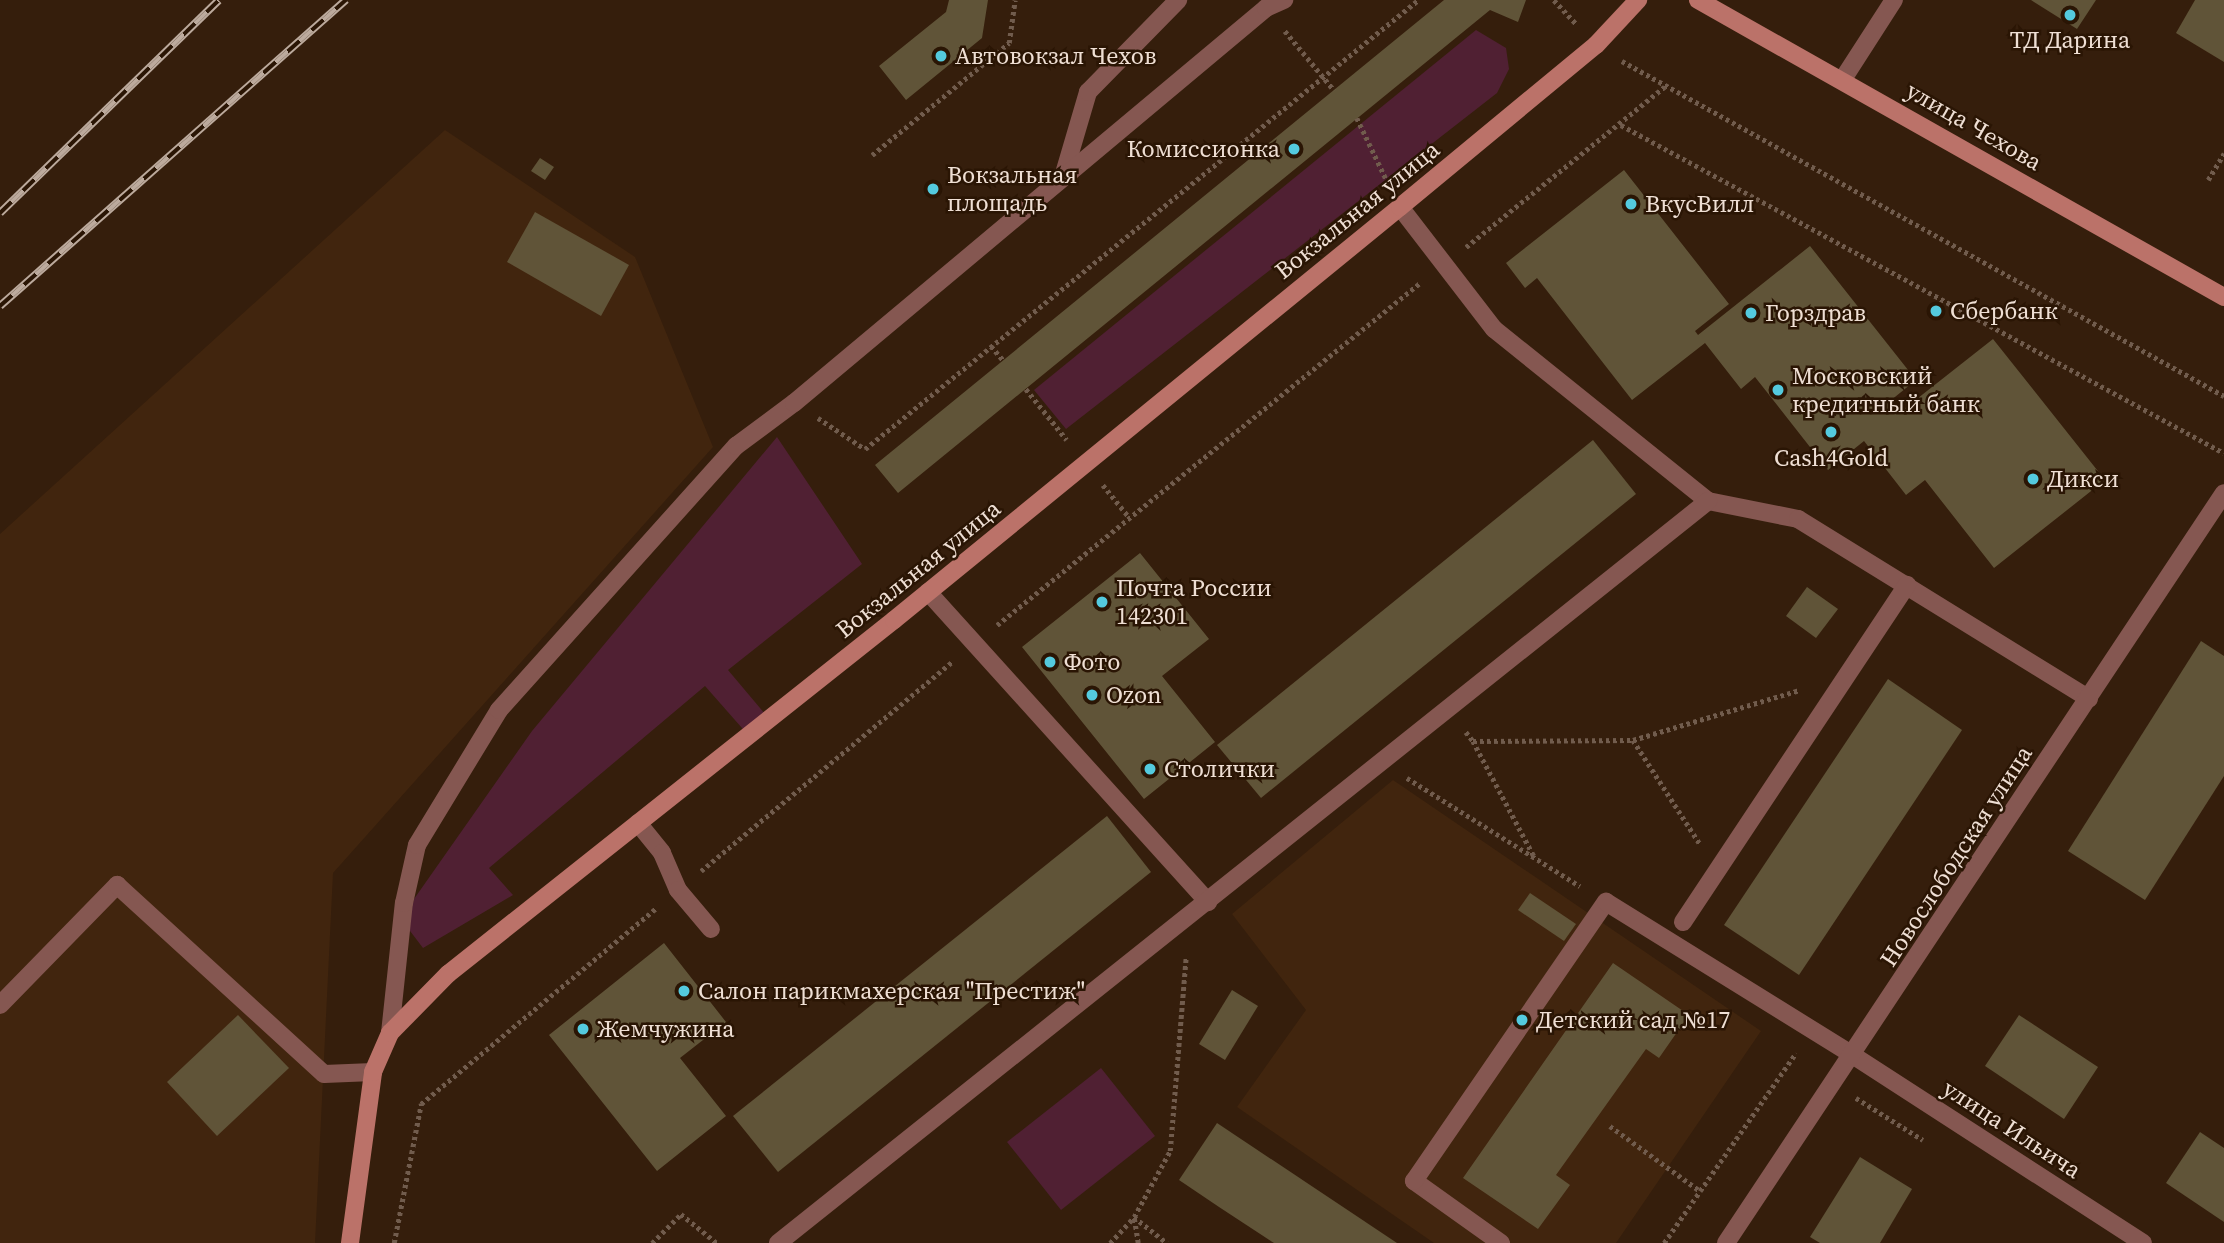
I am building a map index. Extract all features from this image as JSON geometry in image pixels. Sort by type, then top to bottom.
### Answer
[{"type":"street","points":[[1063,177],[1088,92],[1178,0]]},
{"type":"street","points":[[390,1033],[404,903],[417,845],[499,710],[736,446],[794,403],[1266,8],[1284,0]]},
{"type":"street","name":"Вокзальная улица","points":[[350,1243],[373,1072],[390,1033],[448,974],[928,592],[1400,207],[1596,45],[1638,0]]},
{"type":"street","name":"улица Чехова","points":[[1698,0],[1843,79],[2224,297]]},
{"type":"street","points":[[1843,79],[1894,0]]},
{"type":"street","points":[[1400,207],[1494,329],[1708,500],[1798,519],[2089,699]]},
{"type":"street","name":"Новослободская улица","points":[[1726,1243],[1854,1056],[2224,493]]},
{"type":"street","points":[[778,1243],[1189,918],[1708,500]]},
{"type":"street","points":[[1683,922],[1907,586]]},
{"type":"street","points":[[928,592],[1208,902]]},
{"type":"street","points":[[638,823],[662,853],[678,890],[711,929]]},
{"type":"street","points":[[0,1005],[117,885],[324,1074],[373,1072]]},
{"type":"street","points":[[1502,1243],[1413,1181],[1606,902]]},
{"type":"street","name":"улица Ильича","points":[[1606,902],[1854,1056],[2143,1243]]},
{"type":"path","points":[[872,155],[1009,43],[1014,0]]},
{"type":"path","points":[[794,403],[865,449],[1415,1]]},
{"type":"path","points":[[1266,8],[1334,90]]},
{"type":"path","points":[[1664,87],[2224,396]]},
{"type":"path","points":[[1357,118],[1400,207]]},
{"type":"path","points":[[1621,125],[2224,453]]},
{"type":"path","points":[[2208,180],[2224,153]]},
{"type":"path","points":[[991,346],[1003,360]]},
{"type":"path","points":[[1473,741],[1633,740],[1847,676]]},
{"type":"path","points":[[1447,710],[1473,741],[1536,859]]},
{"type":"path","points":[[1633,740],[1717,871]]},
{"type":"path","points":[[1382,763],[1606,902]]},
{"type":"path","points":[[1110,1243],[1134,1217],[1170,1151],[1189,918]]},
{"type":"path","points":[[1664,1243],[1812,1030]]},
{"type":"path","points":[[1610,1126],[1700,1191]]},
{"type":"path","points":[[652,1243],[681,1214],[716,1243]]},
{"type":"path","points":[[1134,1217],[1138,1243]]},
{"type":"path","points":[[1134,1217],[1167,1243]]},
{"type":"shaded area","points":[[1476,30],[1506,48],[1509,69],[1497,93],[1066,429],[1034,390]]},
{"type":"shaded area","points":[[445,130],[635,257],[713,447],[333,873],[315,1243],[0,1243],[0,534]]},
{"type":"shaded area","points":[[777,437],[862,564],[728,670],[770,720],[749,736],[705,686],[489,868],[513,895],[423,948],[407,927],[414,899],[532,731]]},
{"type":"shaded area","name":"Детский сад №17","points":[[1393,780],[1761,1031],[1616,1243],[1434,1243],[1237,1107],[1306,1010],[1232,914]]},
{"type":"shaded area","points":[[1101,1068],[1155,1136],[1061,1210],[1007,1142]]},
{"type":"building","points":[[949,0],[988,0],[982,38],[906,100],[879,66],[946,12]]},
{"type":"building","points":[[1444,0],[1526,0],[1518,22],[1490,10],[898,493],[875,465]]},
{"type":"building","name":"ТД Дарина","points":[[2031,0],[2096,0],[2077,29]]},
{"type":"building","points":[[2195,0],[2224,0],[2224,62],[2176,33]]},
{"type":"building","points":[[540,158],[554,167],[545,180],[531,171]]},
{"type":"building","points":[[1624,170],[1729,304],[1695,331],[1698,335],[1810,246],[1916,380],[1890,401],[1899,413],[1993,339],[2105,480],[1994,568],[1925,480],[1906,495],[1864,441],[1828,470],[1755,377],[1741,389],[1705,343],[1632,400],[1537,278],[1525,288],[1506,263]]},
{"type":"building","points":[[535,212],[629,265],[601,316],[507,262]]},
{"type":"building","points":[[1593,440],[1636,494],[1261,798],[1217,745]]},
{"type":"building","points":[[1140,553],[1209,639],[1162,676],[1215,742],[1144,799],[1022,647]]},
{"type":"building","points":[[1807,587],[1838,609],[1816,638],[1786,616]]},
{"type":"building","points":[[2201,641],[2224,656],[2224,776],[2145,900],[2068,851]]},
{"type":"building","points":[[1888,679],[1962,730],[1799,975],[1724,925]]},
{"type":"building","points":[[1107,816],[1151,872],[778,1172],[733,1116]]},
{"type":"building","points":[[1530,893],[1576,924],[1564,941],[1518,910]]},
{"type":"building","points":[[664,943],[726,1022],[680,1058],[726,1116],[657,1171],[549,1035]]},
{"type":"building","points":[[1613,963],[1689,1015],[1659,1058],[1646,1049],[1556,1175],[1570,1185],[1538,1229],[1463,1178]]},
{"type":"building","points":[[1232,990],[1258,1006],[1225,1060],[1199,1044]]},
{"type":"building","points":[[238,1015],[289,1068],[217,1136],[167,1082]]},
{"type":"building","points":[[2019,1015],[2098,1067],[2064,1119],[1985,1066]]},
{"type":"building","points":[[1217,1123],[1397,1243],[1274,1243],[1219,1207],[1179,1180]]},
{"type":"building","points":[[2200,1132],[2224,1148],[2224,1222],[2166,1183]]},
{"type":"building","points":[[1860,1157],[1912,1189],[1880,1243],[1820,1243],[1810,1237]]},
{"type":"railway","points":[[0,213],[219,0]]},
{"type":"railway","points":[[0,306],[346,0]]},
{"type":"place","name":"ТД Дарина","points":[[2070,15]]},
{"type":"place","name":"Автовокзал Чехов","points":[[941,56]]},
{"type":"place","name":"Комиссионка","points":[[1294,149]]},
{"type":"place","name":"Вокзальная площадь","points":[[933,189]]},
{"type":"place","name":"ВкусВилл","points":[[1631,204]]},
{"type":"place","name":"Сбербанк","points":[[1936,311]]},
{"type":"place","name":"Горздрав","points":[[1751,313]]},
{"type":"place","name":"Московский кредитный банк","points":[[1778,390]]},
{"type":"place","name":"Cash4Gold","points":[[1831,432]]},
{"type":"place","name":"Дикси","points":[[2033,479]]},
{"type":"place","name":"Почта России 142301","points":[[1102,602]]},
{"type":"place","name":"Фото","points":[[1050,662]]},
{"type":"place","name":"Ozon","points":[[1092,695]]},
{"type":"place","name":"Столички","points":[[1150,769]]},
{"type":"place","name":"Салон парикмахерская \"Престиж\"","points":[[684,991]]},
{"type":"place","name":"Детский сад №17","points":[[1522,1020]]},
{"type":"place","name":"Жемчужина","points":[[583,1029]]}]
